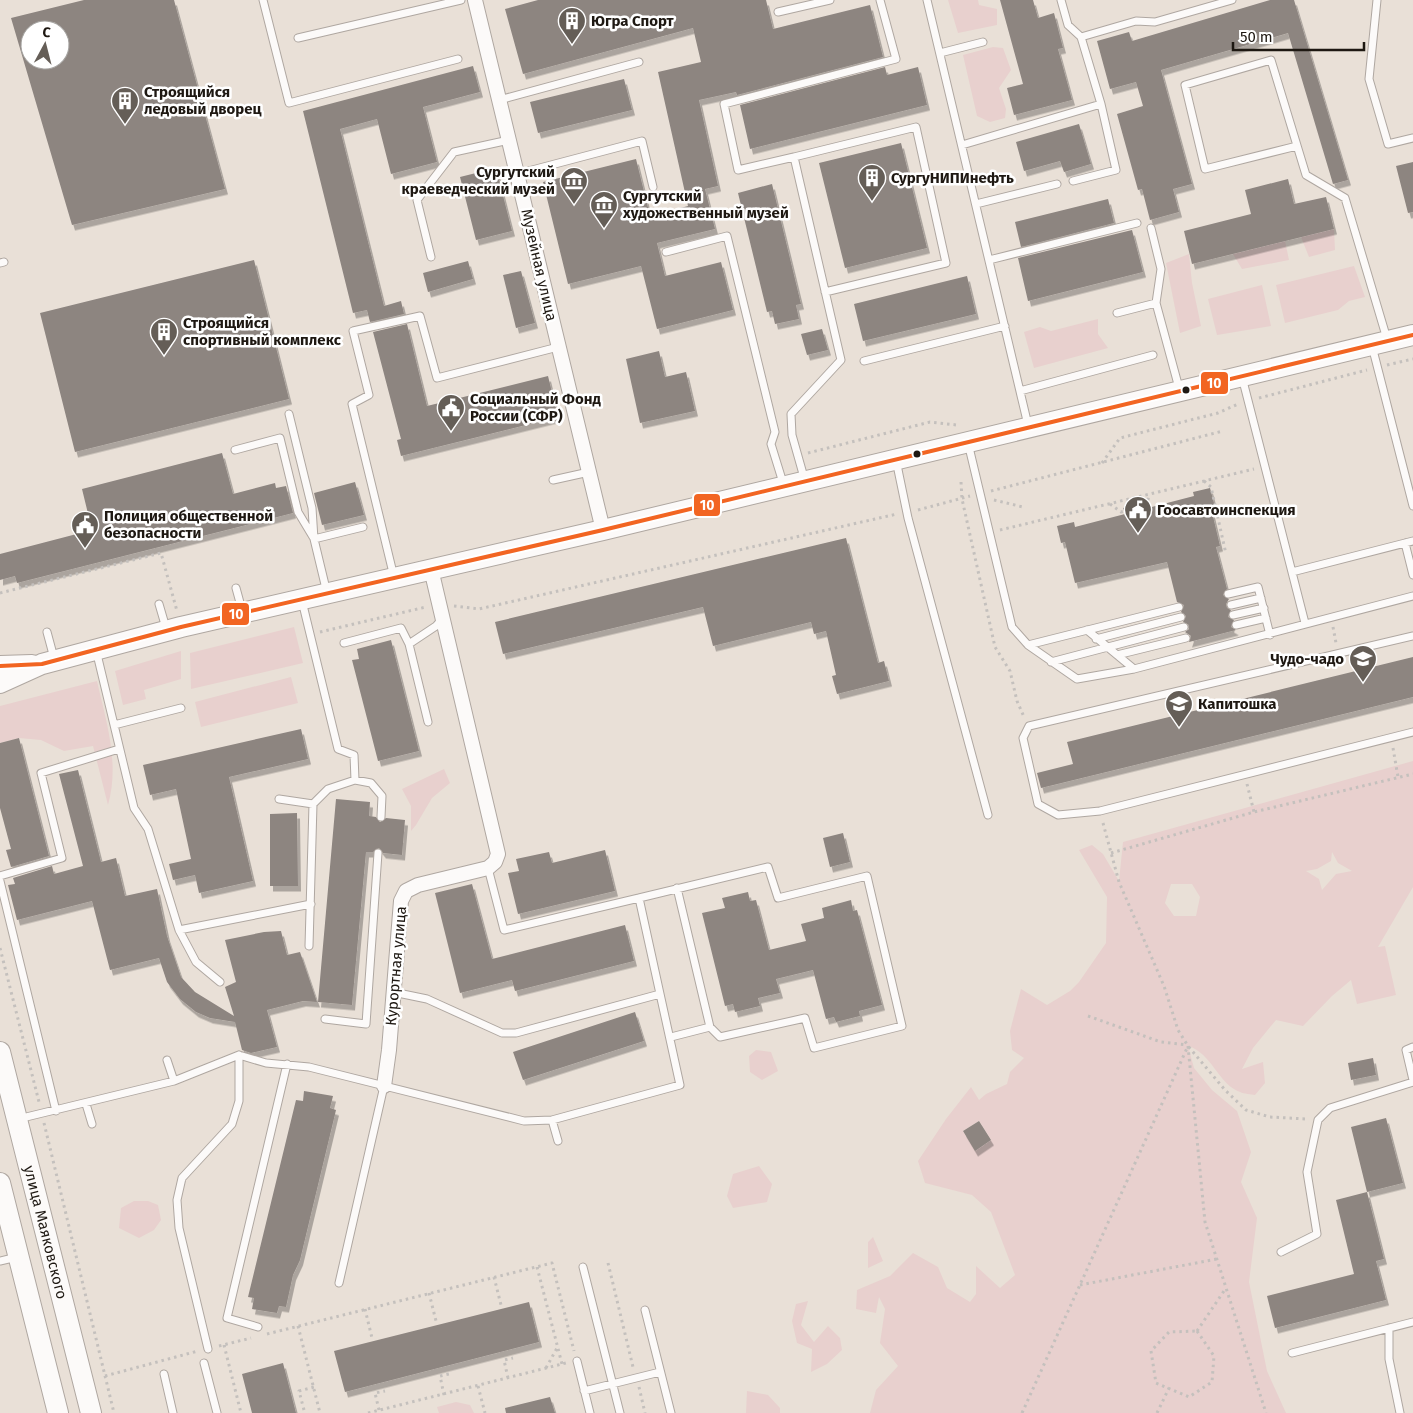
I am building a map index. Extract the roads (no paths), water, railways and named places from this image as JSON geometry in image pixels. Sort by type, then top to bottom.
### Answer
[{"type":"main road","points":[[0,683],[48,663],[174,629],[603,530],[1413,335]]},
{"type":"main road","points":[[0,666],[48,663]]},
{"type":"main road","name":"улица Маяковского","points":[[0,1052],[91,1413]]},
{"type":"main road","points":[[0,1183],[9,1259],[58,1413]]},
{"type":"street","name":"Музейная улица","points":[[475,0],[603,530]]},
{"type":"street","points":[[431,569],[497,842],[498,854],[495,862],[488,868]]},
{"type":"street","name":"Курортная улица","points":[[384,1086],[389,1050],[401,901],[406,891],[418,885],[488,868]]},
{"type":"lane","points":[[263,0],[288,103],[458,59]]},
{"type":"lane","points":[[298,38],[461,0]]},
{"type":"lane","points":[[778,12],[830,0]]},
{"type":"lane","points":[[825,292],[946,263],[916,127],[738,170],[724,104],[896,59],[880,0]]},
{"type":"lane","points":[[927,0],[1029,428]]},
{"type":"lane","points":[[1061,0],[1068,25],[1081,37],[1101,104],[1116,170],[1073,181]]},
{"type":"lane","points":[[1081,37],[1136,21],[1155,22],[1232,0]]},
{"type":"lane","points":[[1377,0],[1369,79],[1388,144],[1413,138]]},
{"type":"lane","points":[[940,53],[983,42]]},
{"type":"lane","points":[[1297,146],[1205,169],[1185,84],[1272,60],[1306,175],[1345,198],[1380,343],[1384,391],[1413,506]]},
{"type":"lane","points":[[499,100],[639,62]]},
{"type":"lane","points":[[962,145],[1101,104]]},
{"type":"lane","points":[[431,257],[417,200],[454,152],[508,140]]},
{"type":"lane","points":[[517,174],[642,141],[653,187]]},
{"type":"lane","points":[[794,156],[841,360],[791,414],[792,435],[805,481]]},
{"type":"lane","points":[[976,204],[1058,184]]},
{"type":"lane","points":[[989,260],[1137,223]]},
{"type":"lane","points":[[1151,228],[1161,269],[1156,303],[1180,391]]},
{"type":"lane","points":[[666,252],[727,236],[775,432],[771,444],[784,486]]},
{"type":"lane","points":[[1117,313],[1156,303]]},
{"type":"lane","points":[[394,578],[352,404],[369,395],[353,331],[420,316],[436,378],[558,347]]},
{"type":"lane","points":[[864,361],[1005,326]]},
{"type":"lane","points":[[1020,391],[1153,355]]},
{"type":"lane","points":[[1242,376],[1304,623]]},
{"type":"lane","points":[[289,414],[312,508],[314,539],[327,593]]},
{"type":"lane","points":[[235,450],[280,438],[298,512],[314,539]]},
{"type":"lane","points":[[968,443],[1012,627],[1028,645],[1077,679],[1134,669],[1270,635],[1304,623],[1413,596]]},
{"type":"lane","points":[[896,460],[907,512],[988,815]]},
{"type":"lane","points":[[553,480],[589,472]]},
{"type":"lane","points":[[314,539],[363,528]]},
{"type":"lane","points":[[1292,572],[1413,542]]},
{"type":"lane","points":[[1405,544],[1413,575]]},
{"type":"lane","points":[[1228,594],[1258,587],[1270,635]]},
{"type":"lane","points":[[236,588],[243,613]]},
{"type":"lane","points":[[1231,605],[1261,598]]},
{"type":"lane","points":[[302,600],[338,749],[354,756],[354,780]]},
{"type":"lane","points":[[159,604],[174,629]]},
{"type":"lane","points":[[1028,645],[1178,607]]},
{"type":"lane","points":[[1233,616],[1264,608]]},
{"type":"lane","points":[[1096,639],[1181,617]]},
{"type":"lane","points":[[1236,625],[1266,618]]},
{"type":"lane","points":[[409,644],[436,626],[442,619]]},
{"type":"lane","points":[[1051,662],[1184,627]]},
{"type":"lane","points":[[344,643],[401,628],[409,644],[428,722]]},
{"type":"lane","points":[[1087,630],[1134,669]]},
{"type":"lane","points":[[47,632],[48,663]]},
{"type":"lane","points":[[1413,636],[1029,726],[1023,738],[1038,804],[1058,815],[1100,811],[1245,776],[1413,732]]},
{"type":"lane","points":[[1117,655],[1186,638]]},
{"type":"lane","points":[[96,650],[134,808],[148,829],[179,930],[196,962],[220,982]]},
{"type":"lane","points":[[114,725],[181,708]]},
{"type":"lane","points":[[0,876],[62,858],[41,773],[119,749]]},
{"type":"lane","points":[[309,946],[313,804],[328,789],[354,780],[370,783],[382,796],[381,818]]},
{"type":"lane","points":[[279,799],[313,804]]},
{"type":"lane","points":[[325,1019],[366,1024],[378,853]]},
{"type":"lane","points":[[488,868],[504,930],[639,898],[677,888],[768,866],[778,898],[867,876],[902,1026],[814,1048],[805,1018],[720,1037],[710,1027],[677,888]]},
{"type":"lane","points":[[0,881],[56,1111]]},
{"type":"lane","points":[[16,1120],[174,1081],[239,1055],[266,1064],[310,1067],[524,1121],[552,1120],[680,1085],[639,898]]},
{"type":"lane","points":[[179,930],[311,904]]},
{"type":"lane","points":[[393,992],[427,999],[502,1033],[516,1033],[660,994]]},
{"type":"lane","points":[[671,1037],[710,1027]]},
{"type":"lane","points":[[1281,1252],[1317,1234],[1308,1172],[1318,1120],[1330,1108],[1413,1081],[1406,1050],[1413,1047]]},
{"type":"lane","points":[[208,1348],[180,1228],[177,1200],[182,1178],[232,1124],[239,1100],[239,1055]]},
{"type":"lane","points":[[167,1060],[174,1081]]},
{"type":"lane","points":[[258,1327],[228,1318],[288,1064]]},
{"type":"lane","name":"Курортная улица","points":[[339,1283],[384,1086]]},
{"type":"lane","points":[[86,1104],[92,1124]]},
{"type":"lane","points":[[552,1120],[558,1141]]},
{"type":"lane","points":[[584,1267],[620,1413]]},
{"type":"lane","points":[[645,1310],[671,1413]]},
{"type":"lane","points":[[1292,1353],[1413,1322]]},
{"type":"lane","points":[[1389,1328],[1390,1359],[1400,1413]]},
{"type":"lane","points":[[576,1361],[590,1413]]},
{"type":"lane","points":[[204,1364],[217,1413]]},
{"type":"lane","points":[[584,1391],[660,1372]]},
{"type":"lane","points":[[164,1374],[173,1413]]},
{"type":"place","name":"Югра Спорт","points":[[572,45]]},
{"type":"place","name":"Строящийся ледовый дворец","points":[[125,125]]},
{"type":"place","name":"СургуНИПИнефть","points":[[872,202]]},
{"type":"place","name":"Сургутский краеведческий музей","points":[[574,205]]},
{"type":"place","name":"Сургутский художественный музей","points":[[604,229]]},
{"type":"place","name":"Строящийся спортивный комплекс","points":[[164,356]]},
{"type":"place","name":"Социальный Фонд России (СФР)","points":[[451,432]]},
{"type":"place","name":"Гоосавтоинспекция","points":[[1138,534]]},
{"type":"place","name":"Полиция общественной безопасности","points":[[85,549]]},
{"type":"place","name":"Чудо-чадо","points":[[1363,683]]},
{"type":"place","name":"Капитошка","points":[[1179,728]]}]
